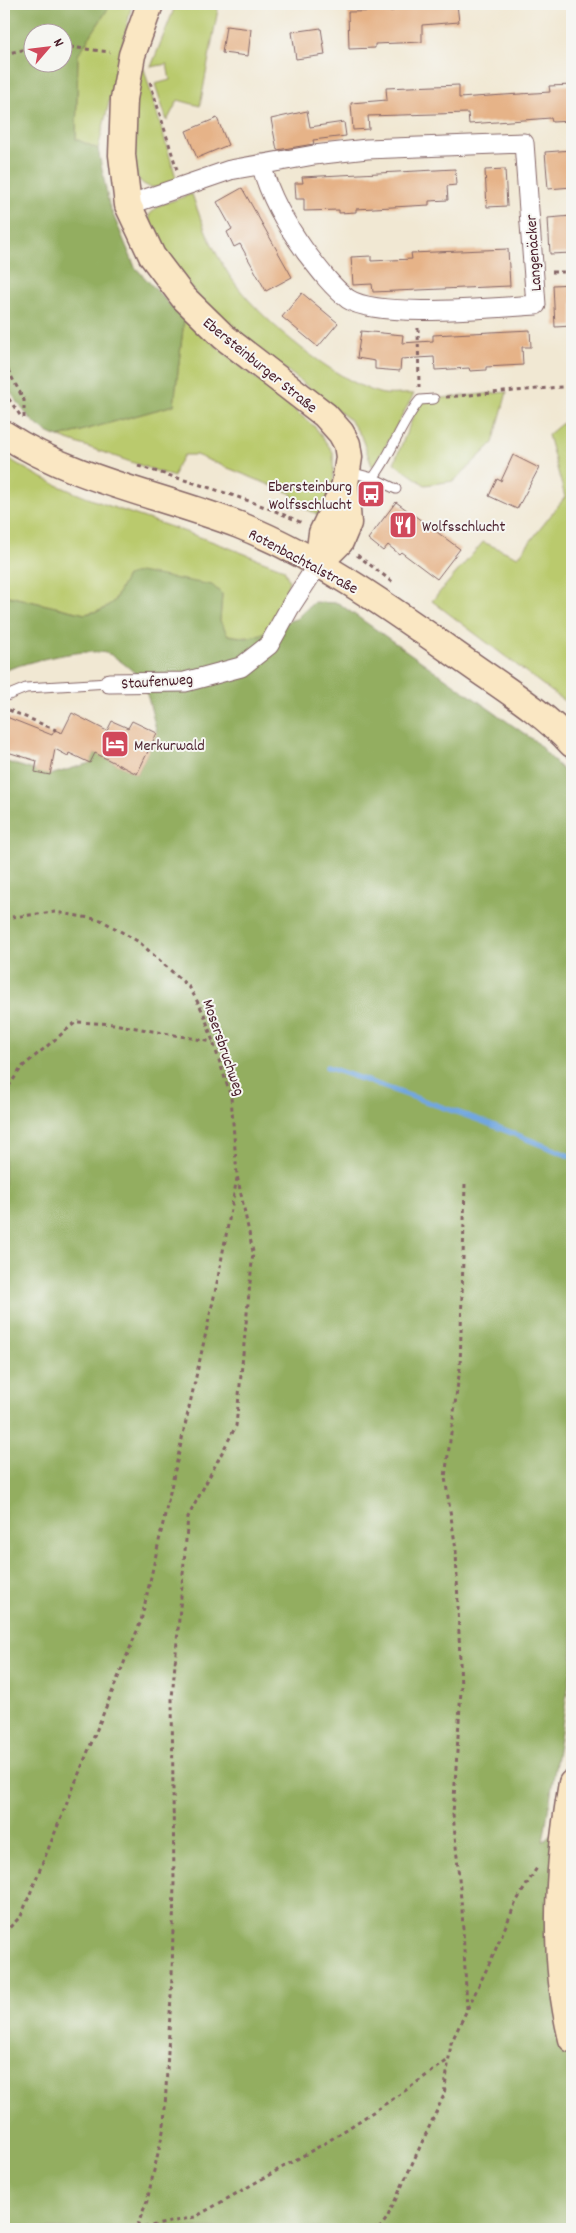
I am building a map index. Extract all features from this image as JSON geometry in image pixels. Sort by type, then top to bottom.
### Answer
[{"type":"street","name":"Ebersteinburger Straße","points":[[150,4],[132,55],[124,99],[122,154],[128,205],[152,256],[183,297],[224,337],[334,424],[347,444],[349,457],[346,478],[348,523],[340,542],[318,564]]},
{"type":"street","name":"Langenäcker","points":[[128,205],[230,170],[261,164],[314,154],[367,149],[524,142],[536,305],[382,310],[349,300],[325,278],[297,240],[268,192],[261,164]]},
{"type":"street","name":"Rotenbachtalstraße","points":[[14,427],[16,442],[68,467],[240,526],[318,564],[412,624],[524,703],[572,744]]},
{"type":"street","name":"Ebersteinburger Straße","points":[[318,564],[322,533],[346,478]]},
{"type":"street","name":"Staufenweg","points":[[109,683],[184,682],[241,668],[269,644],[318,564]]},
{"type":"street","points":[[572,1783],[563,1848],[560,1938],[566,2012],[572,2039]]},
{"type":"lane","points":[[373,478],[384,464],[411,411],[420,400],[434,399]]},
{"type":"lane","points":[[346,478],[373,478],[396,489]]},
{"type":"lane","name":"Staufenweg","points":[[5,702],[26,688],[109,683]]},
{"type":"path","points":[[72,47],[132,55],[145,67],[182,187]]},
{"type":"path","points":[[4,54],[22,50]]},
{"type":"path","points":[[416,310],[420,400]]},
{"type":"path","points":[[4,363],[24,400],[14,427]]},
{"type":"path","points":[[434,399],[572,386]]},
{"type":"path","points":[[4,392],[14,427]]},
{"type":"path","points":[[199,484],[274,510],[322,533]]},
{"type":"path","points":[[5,702],[10,710],[56,730]]},
{"type":"path","name":"Mosersbruchweg","points":[[4,918],[55,912],[101,920],[140,942],[190,988],[204,1014],[231,1097],[237,1175]]},
{"type":"path","points":[[4,1093],[22,1068],[76,1022],[114,1024],[213,1042]]},
{"type":"path","points":[[4,1933],[21,1916],[141,1621],[216,1288],[237,1175]]},
{"type":"path","points":[[136,2229],[147,2201],[164,2128],[172,1976],[174,1882],[172,1698],[188,1517],[236,1426],[253,1252],[237,1175]]},
{"type":"path","points":[[465,1184],[460,1368],[445,1477],[456,1550],[461,1690],[453,1814],[462,1910],[468,2009]]},
{"type":"path","points":[[379,2229],[387,2218],[444,2095],[451,2043],[516,1902],[540,1862],[563,1848]]},
{"type":"path","points":[[136,2229],[195,2217],[328,2142],[400,2095],[449,2059]]},
{"type":"green space","points":[[4,4],[111,4],[78,55],[76,139],[98,149],[109,205],[135,267],[184,320],[174,405],[59,437],[41,428],[21,407],[4,382]]},
{"type":"green space","points":[[111,4],[132,4],[98,149],[76,139],[78,55]]},
{"type":"green space","points":[[176,4],[219,4],[200,106],[178,100],[167,121],[155,84],[170,80],[167,64],[151,67]]},
{"type":"green space","points":[[141,69],[144,69],[177,181],[157,187],[151,187],[140,181],[134,169],[131,153],[133,115]]},
{"type":"green space","points":[[192,194],[200,218],[223,265],[237,286],[265,317],[322,363],[361,386],[383,394],[414,394],[375,465],[372,466],[361,436],[350,420],[204,305],[151,232],[149,215],[160,205]]},
{"type":"green space","points":[[184,320],[315,427],[333,452],[334,488],[319,515],[291,502],[292,494],[196,455],[184,455],[176,468],[174,477],[59,437],[174,405]]},
{"type":"green space","points":[[507,392],[493,443],[454,481],[425,485],[394,463],[420,400]]},
{"type":"green space","points":[[572,415],[572,707],[432,601],[483,542],[518,557],[565,497],[548,435]]},
{"type":"green space","points":[[4,455],[48,481],[96,501],[284,569],[289,581],[281,607],[272,626],[256,636],[228,635],[220,621],[222,594],[127,576],[114,601],[102,610],[85,614],[4,595]]},
{"type":"green space","points":[[139,572],[212,585],[222,594],[220,621],[228,635],[246,638],[261,634],[274,625],[296,619],[314,602],[338,603],[535,741],[572,780],[572,1664],[543,1842],[572,1816],[572,2229],[4,2229],[4,761],[50,775],[90,763],[95,753],[137,774],[157,733],[142,682],[130,669],[109,654],[99,652],[72,653],[26,663],[4,671],[4,595],[85,614],[102,610],[114,601],[127,576]]},
{"type":"building","points":[[457,4],[459,22],[422,25],[422,42],[375,44],[375,48],[349,49],[348,12],[393,11],[392,5]]},
{"type":"building","points":[[226,26],[251,29],[248,56],[222,53]]},
{"type":"building","points":[[321,28],[325,55],[296,59],[292,32]]},
{"type":"building","points":[[459,85],[459,98],[550,92],[549,86],[572,85],[572,121],[552,122],[551,118],[469,124],[468,113],[368,116],[369,129],[353,130],[351,103],[387,100],[386,88]]},
{"type":"building","points":[[307,111],[310,127],[344,122],[346,136],[313,140],[314,144],[277,150],[271,119]]},
{"type":"building","points":[[217,118],[228,145],[197,158],[186,131]]},
{"type":"building","points":[[572,150],[572,187],[548,189],[545,152]]},
{"type":"building","points":[[455,169],[456,185],[447,186],[448,200],[429,201],[429,205],[356,209],[356,212],[339,213],[339,210],[304,211],[304,199],[296,199],[295,183],[303,183],[302,177]]},
{"type":"building","points":[[505,169],[507,206],[487,207],[485,170]]},
{"type":"building","points":[[242,188],[292,277],[266,291],[240,244],[234,247],[227,232],[232,229],[217,202]]},
{"type":"building","points":[[572,216],[572,253],[550,254],[548,218]]},
{"type":"building","points":[[508,249],[510,286],[373,292],[372,284],[353,285],[351,257],[371,256],[371,261],[412,259],[411,253]]},
{"type":"building","points":[[572,284],[572,326],[555,327],[553,285]]},
{"type":"building","points":[[302,293],[338,323],[318,347],[282,317]]},
{"type":"building","points":[[530,330],[531,347],[522,347],[523,365],[486,367],[486,370],[470,371],[469,368],[435,370],[434,357],[401,359],[400,371],[375,369],[375,361],[357,358],[361,331],[403,335],[402,343],[433,341],[433,335]]},
{"type":"building","points":[[513,455],[539,468],[517,509],[489,496],[497,479],[501,481]]},
{"type":"building","points":[[396,502],[460,549],[437,579],[401,552],[399,554],[388,545],[383,551],[368,539]]},
{"type":"building","name":"Merkurwald","points":[[72,713],[107,731],[112,721],[128,728],[132,721],[157,733],[137,774],[95,753],[90,763],[69,753],[68,756],[55,749],[50,775],[35,772],[37,761],[4,751],[4,716],[52,735],[55,730],[62,733]]},
{"type":"waterway","points":[[327,1067],[482,1121],[572,1157]]},
{"type":"place","name":"Ebersteinburg Wolfsschlucht","points":[[371,494]]},
{"type":"place","name":"Wolfsschlucht","points":[[403,525]]},
{"type":"place","name":"Merkurwald","points":[[115,744]]}]
